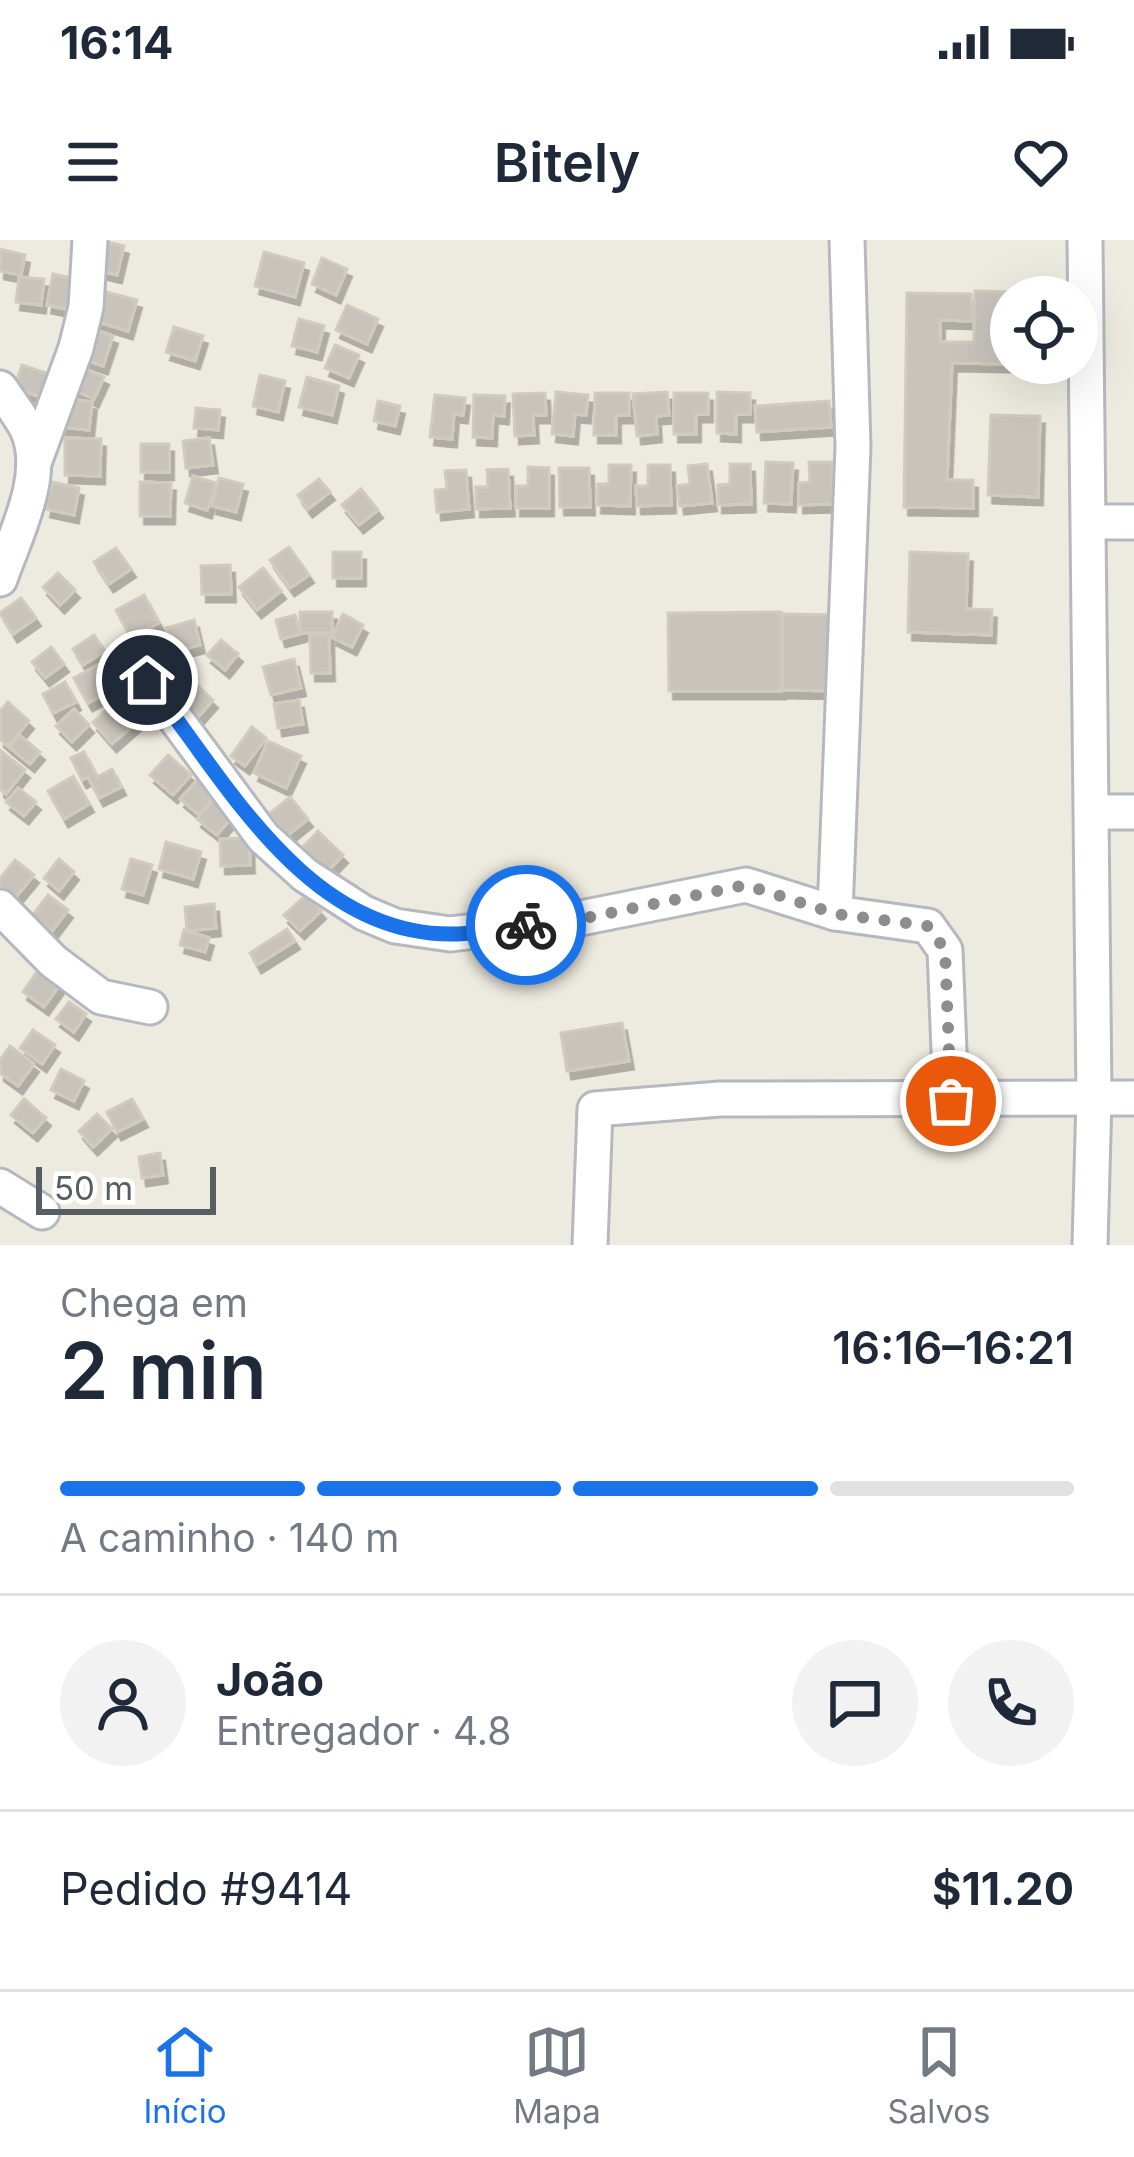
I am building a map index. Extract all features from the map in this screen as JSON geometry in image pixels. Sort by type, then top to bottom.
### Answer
[{"type":"street","points":[[0,579],[35,460],[76,348],[86,307],[90,240]]},
{"type":"street","points":[[836,914],[853,447],[848,240]]},
{"type":"street","points":[[1084,240],[1094,1098],[1090,1245]]},
{"type":"street","points":[[0,388],[28,430],[35,460]]},
{"type":"street","points":[[1090,522],[1134,522]]},
{"type":"street","points":[[147,680],[263,837],[305,875],[364,913],[395,926],[450,934],[576,920],[746,885],[836,914],[928,926],[945,950],[951,1101]]},
{"type":"street","points":[[1092,812],[1134,812]]},
{"type":"street","points":[[0,908],[53,962],[101,998],[150,1007]]},
{"type":"street","points":[[590,1245],[595,1109],[720,1099],[1134,1098]]},
{"type":"street","points":[[0,1186],[42,1212]]},
{"type":"building","points":[[100,240],[124,246],[117,275],[89,268]]},
{"type":"building","points":[[0,249],[25,255],[21,275],[0,271]]},
{"type":"building","points":[[264,252],[304,263],[295,297],[255,286]]},
{"type":"building","points":[[322,258],[347,269],[336,295],[312,284]]},
{"type":"building","points":[[53,274],[85,281],[79,312],[47,305]]},
{"type":"building","points":[[19,277],[44,279],[41,305],[16,302]]},
{"type":"building","points":[[103,291],[137,300],[128,331],[95,321]]},
{"type":"building","points":[[975,291],[990,291],[990,364],[952,363],[947,480],[973,480],[973,508],[904,507],[907,293],[971,294],[971,321],[940,320],[940,342],[974,342]]},
{"type":"building","points":[[347,305],[378,319],[367,344],[336,330]]},
{"type":"building","points":[[299,319],[324,326],[317,352],[292,346]]},
{"type":"building","points":[[87,327],[113,336],[103,366],[77,357]]},
{"type":"building","points":[[174,327],[203,336],[195,361],[166,352]]},
{"type":"building","points":[[335,345],[359,355],[349,378],[325,368]]},
{"type":"building","points":[[22,365],[49,374],[41,397],[14,388]]},
{"type":"building","points":[[81,367],[104,377],[94,399],[72,389]]},
{"type":"building","points":[[260,375],[285,381],[278,412],[253,406]]},
{"type":"building","points":[[307,377],[339,386],[332,415],[299,407]]},
{"type":"building","points":[[556,392],[588,395],[586,415],[575,414],[573,436],[552,434]]},
{"type":"building","points":[[667,392],[669,415],[656,416],[657,434],[637,436],[633,394]]},
{"type":"building","points":[[717,392],[750,393],[750,414],[736,414],[736,434],[717,433]]},
{"type":"building","points":[[545,393],[546,415],[533,415],[534,435],[515,436],[513,394]]},
{"type":"building","points":[[595,393],[629,393],[629,415],[616,415],[616,435],[594,435]]},
{"type":"building","points":[[674,393],[708,393],[708,414],[696,414],[696,434],[674,434]]},
{"type":"building","points":[[435,395],[465,398],[463,415],[454,414],[452,439],[430,437]]},
{"type":"building","points":[[474,395],[505,396],[504,416],[493,415],[492,438],[473,437]]},
{"type":"building","points":[[64,398],[92,402],[89,430],[61,427]]},
{"type":"building","points":[[378,401],[400,406],[395,426],[374,421]]},
{"type":"building","points":[[829,401],[831,427],[757,432],[755,406]]},
{"type":"building","points":[[196,408],[220,410],[218,430],[194,428]]},
{"type":"building","points":[[991,415],[1040,416],[1038,497],[988,495]]},
{"type":"building","points":[[65,438],[101,439],[100,476],[65,475]]},
{"type":"building","points":[[209,438],[213,465],[186,468],[183,441]]},
{"type":"building","points":[[141,444],[169,444],[169,472],[141,472]]},
{"type":"building","points":[[766,462],[793,463],[791,504],[764,503]]},
{"type":"building","points":[[809,462],[832,462],[833,504],[799,505],[799,483],[810,482]]},
{"type":"building","points":[[707,464],[712,503],[680,506],[677,486],[690,484],[688,466]]},
{"type":"building","points":[[730,464],[750,464],[751,504],[718,505],[718,485],[730,484]]},
{"type":"building","points":[[609,465],[631,465],[630,506],[597,505],[598,484],[609,484]]},
{"type":"building","points":[[648,465],[670,465],[671,505],[637,506],[636,486],[648,486]]},
{"type":"building","points":[[528,467],[549,468],[549,508],[516,508],[516,486],[528,486]]},
{"type":"building","points":[[559,468],[589,468],[590,507],[560,507]]},
{"type":"building","points":[[508,469],[510,508],[476,509],[476,487],[488,487],[487,470]]},
{"type":"building","points":[[466,470],[469,509],[437,512],[435,490],[447,489],[445,471]]},
{"type":"building","points":[[193,476],[216,483],[207,510],[185,503]]},
{"type":"building","points":[[219,478],[243,484],[236,512],[212,506]]},
{"type":"building","points":[[319,479],[330,492],[308,509],[298,495]]},
{"type":"building","points":[[52,482],[79,488],[74,515],[46,509]]},
{"type":"building","points":[[140,482],[171,483],[170,516],[140,516]]},
{"type":"building","points":[[361,489],[378,510],[359,525],[342,505]]},
{"type":"building","points":[[289,547],[309,575],[290,588],[270,560]]},
{"type":"building","points":[[116,548],[131,569],[109,584],[94,562]]},
{"type":"building","points":[[333,552],[361,552],[361,578],[333,578]]},
{"type":"building","points":[[910,552],[968,554],[966,609],[992,610],[991,635],[908,632]]},
{"type":"building","points":[[230,565],[231,594],[202,594],[201,566]]},
{"type":"building","points":[[263,568],[281,591],[257,610],[239,587]]},
{"type":"building","points":[[58,573],[75,590],[60,605],[43,587]]},
{"type":"building","points":[[144,595],[159,623],[131,638],[116,610]]},
{"type":"building","points":[[21,598],[36,618],[13,634],[0,613]]},
{"type":"building","points":[[300,612],[332,612],[332,633],[300,633]]},
{"type":"building","points":[[781,612],[781,691],[669,691],[668,613]]},
{"type":"building","points":[[343,614],[363,625],[352,647],[332,637]]},
{"type":"building","points":[[783,614],[839,615],[839,691],[783,690]]},
{"type":"building","points":[[295,615],[300,634],[281,639],[276,620]]},
{"type":"building","points":[[194,620],[200,645],[173,652],[166,628]]},
{"type":"building","points":[[94,635],[105,651],[83,665],[73,649]]},
{"type":"building","points":[[310,635],[329,635],[330,673],[311,673]]},
{"type":"building","points":[[137,638],[158,638],[158,656],[137,657]]},
{"type":"building","points":[[221,640],[238,654],[225,670],[207,655]]},
{"type":"building","points":[[51,647],[64,664],[45,678],[32,662]]},
{"type":"building","points":[[294,659],[301,688],[271,695],[263,667]]},
{"type":"building","points":[[98,665],[112,690],[88,703],[74,678]]},
{"type":"building","points":[[65,682],[76,702],[53,713],[43,694]]},
{"type":"building","points":[[198,686],[213,700],[197,718],[181,703]]},
{"type":"building","points":[[299,700],[303,724],[278,728],[274,704]]},
{"type":"building","points":[[116,701],[136,723],[112,744],[93,722]]},
{"type":"building","points":[[8,702],[29,721],[8,746],[0,739],[0,711]]},
{"type":"building","points":[[74,709],[89,725],[72,742],[56,726]]},
{"type":"building","points":[[252,727],[266,738],[245,766],[231,756]]},
{"type":"building","points":[[19,735],[40,752],[30,764],[9,747]]},
{"type":"building","points":[[268,741],[301,756],[286,788],[254,773]]},
{"type":"building","points":[[1,751],[25,770],[6,794],[0,789]]},
{"type":"building","points":[[84,752],[97,777],[112,769],[121,787],[99,798],[88,777],[82,780],[71,758]]},
{"type":"building","points":[[168,755],[191,775],[173,795],[150,775]]},
{"type":"building","points":[[73,776],[89,804],[64,819],[48,791]]},
{"type":"building","points":[[200,777],[218,792],[199,815],[180,799]]},
{"type":"building","points":[[18,788],[36,802],[24,816],[6,802]]},
{"type":"building","points":[[290,797],[308,819],[287,836],[269,814]]},
{"type":"building","points":[[214,800],[233,816],[217,835],[197,819]]},
{"type":"building","points":[[318,831],[343,855],[323,876],[298,852]]},
{"type":"building","points":[[249,838],[250,865],[221,866],[220,839]]},
{"type":"building","points":[[166,842],[201,852],[193,879],[159,869]]},
{"type":"building","points":[[59,859],[74,872],[59,891],[44,878]]},
{"type":"building","points":[[131,859],[152,865],[143,895],[122,889]]},
{"type":"building","points":[[15,860],[34,875],[14,899],[0,887],[0,878]]},
{"type":"building","points":[[48,895],[68,910],[52,931],[32,916]]},
{"type":"building","points":[[306,895],[321,911],[300,931],[284,915]]},
{"type":"building","points":[[214,904],[216,928],[187,931],[185,907]]},
{"type":"building","points":[[287,929],[295,941],[257,965],[250,953]]},
{"type":"building","points":[[184,930],[209,938],[205,952],[180,945]]},
{"type":"building","points":[[39,969],[61,983],[44,1007],[23,992]]},
{"type":"building","points":[[69,1002],[86,1014],[74,1032],[56,1019]]},
{"type":"building","points":[[622,1023],[629,1061],[567,1071],[561,1033]]},
{"type":"building","points":[[33,1030],[55,1045],[42,1064],[20,1048]]},
{"type":"building","points":[[10,1046],[34,1064],[18,1086],[0,1073],[0,1060]]},
{"type":"building","points":[[61,1069],[84,1081],[74,1101],[51,1090]]},
{"type":"building","points":[[24,1099],[46,1118],[33,1133],[11,1115]]},
{"type":"building","points":[[132,1099],[143,1119],[117,1132],[107,1112]]},
{"type":"building","points":[[97,1114],[112,1129],[93,1147],[79,1131]]},
{"type":"building","points":[[160,1153],[163,1175],[142,1178],[139,1157]]},
{"type":"way so far","points":[[526,925],[576,920],[746,885],[836,914],[928,926],[945,950],[951,1101]]},
{"type":"route","points":[[147,680],[263,837],[305,875],[364,913],[395,926],[450,934],[526,925]]}]
